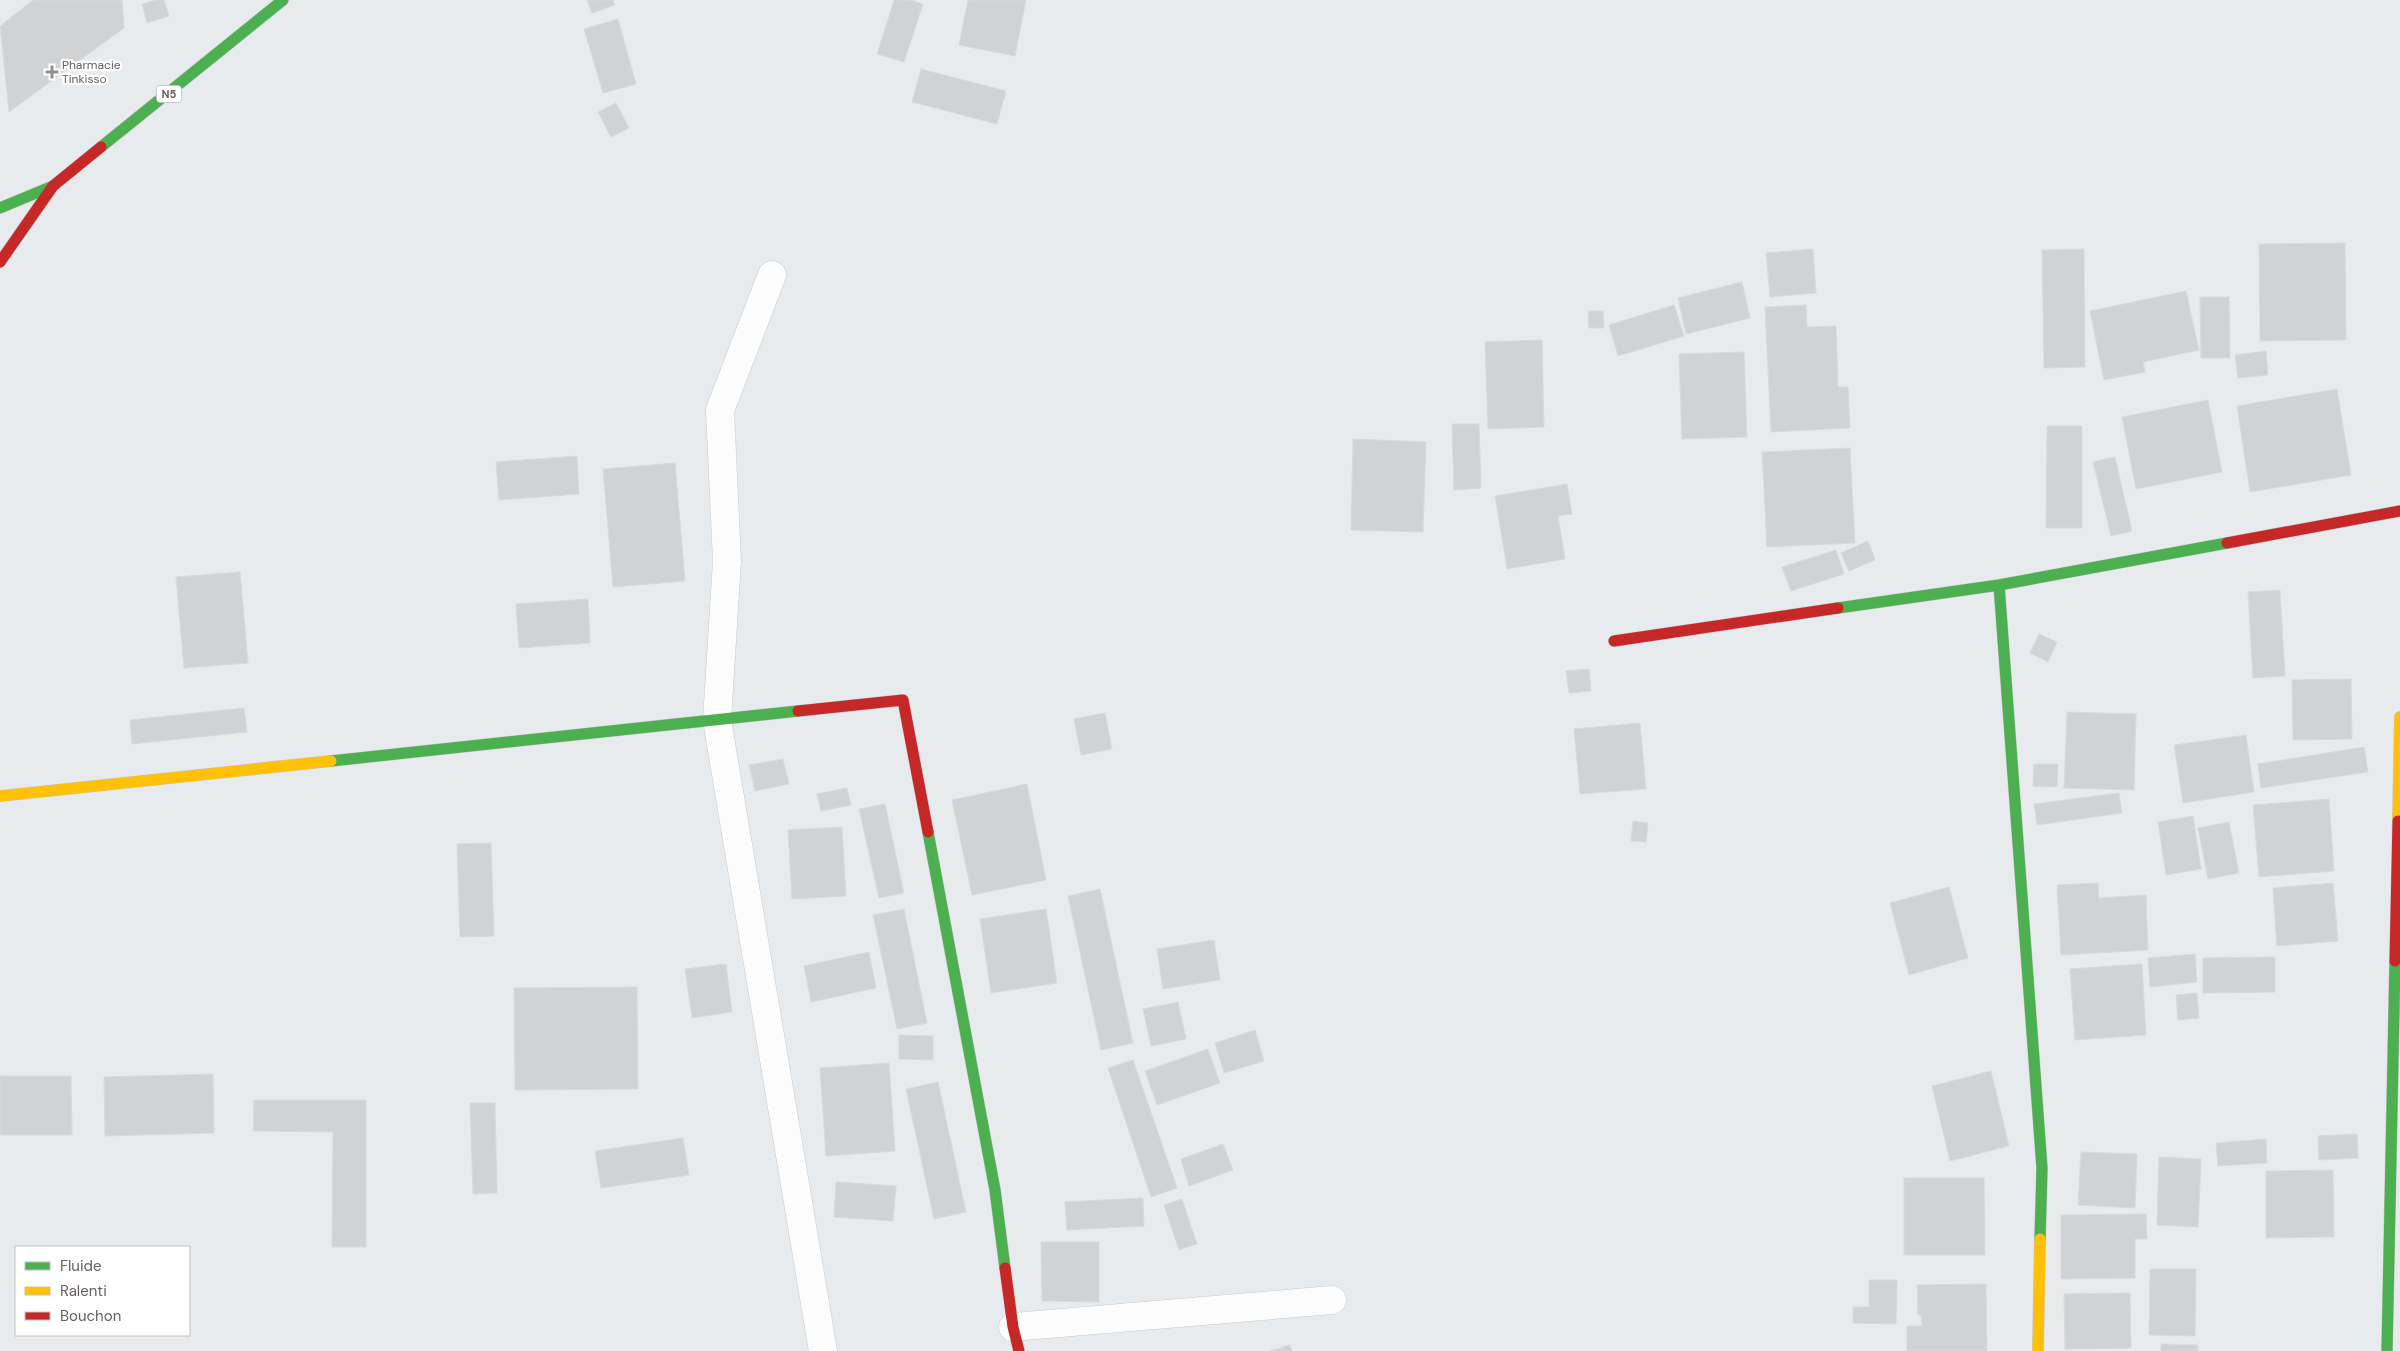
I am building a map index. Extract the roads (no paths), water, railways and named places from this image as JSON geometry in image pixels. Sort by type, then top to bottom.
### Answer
[{"type":"main road","name":"N5","points":[[0,262],[54,186],[283,0]]},
{"type":"main road","name":"N5","points":[[0,208],[54,186]]},
{"type":"main road","points":[[1614,641],[1999,586],[2400,511]]},
{"type":"main road","points":[[1999,586],[2042,1168],[2038,1351]]},
{"type":"main road","points":[[0,796],[903,700],[995,1190],[1016,1339]]},
{"type":"main road","points":[[2387,1351],[2400,717]]},
{"type":"street","points":[[772,275],[720,410],[727,560],[717,720],[823,1351]]},
{"type":"street","points":[[1016,1339],[1332,1300]]},
{"type":"place","name":"Pharmacie Tinkisso","points":[[52,72]]}]
